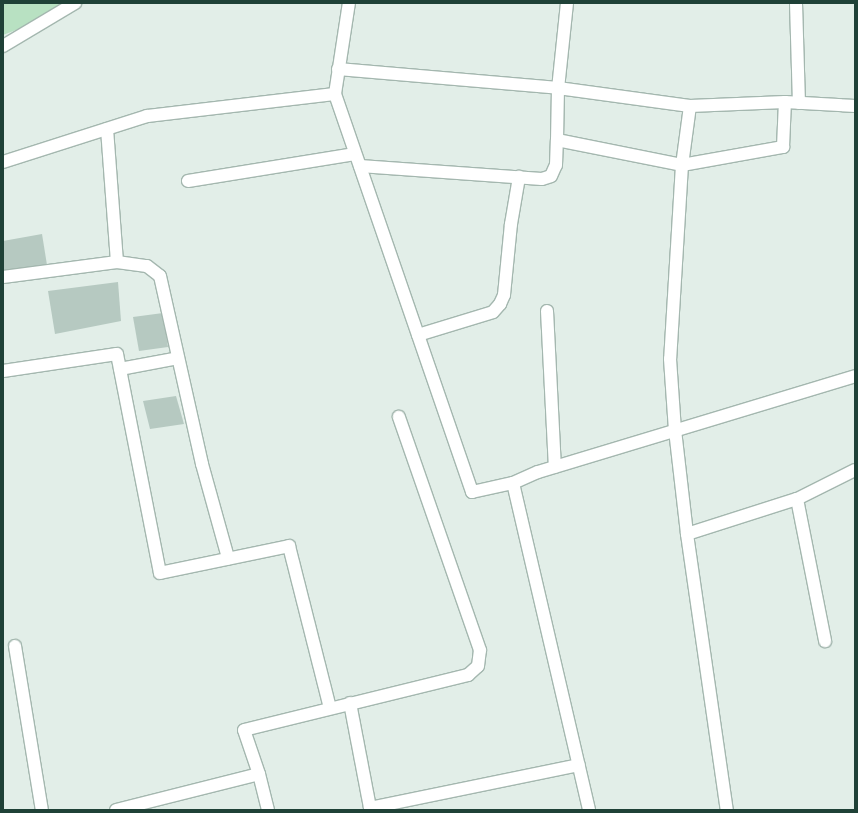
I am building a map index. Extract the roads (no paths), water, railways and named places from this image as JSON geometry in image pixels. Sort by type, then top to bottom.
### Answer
[{"type":"street","points":[[3,46],[75,3]]},
{"type":"street","points":[[349,3],[335,94],[472,492],[513,483],[555,467],[855,376]]},
{"type":"street","points":[[360,166],[542,179],[551,176],[556,165],[558,88],[567,3]]},
{"type":"street","points":[[796,3],[799,103]]},
{"type":"street","points":[[338,69],[558,88],[690,106],[786,102],[855,106]]},
{"type":"street","points":[[3,162],[147,116],[335,94]]},
{"type":"street","points":[[557,140],[682,165],[783,147],[786,102]]},
{"type":"street","points":[[690,106],[682,165],[670,359],[675,430],[687,534],[727,810]]},
{"type":"street","points":[[107,129],[117,262]]},
{"type":"street","points":[[188,181],[355,154]]},
{"type":"street","points":[[418,335],[493,312],[500,304],[504,295],[511,224],[519,177]]},
{"type":"street","points":[[3,277],[117,262],[147,266],[160,276],[202,464],[228,558]]},
{"type":"street","points":[[547,311],[555,467]]},
{"type":"street","points":[[3,371],[117,354],[160,573],[289,546],[330,708]]},
{"type":"street","points":[[120,369],[178,358]]},
{"type":"street","points":[[268,810],[259,774],[244,730],[468,675],[478,666],[480,650],[399,417]]},
{"type":"street","points":[[687,534],[797,499],[855,470]]},
{"type":"street","points":[[513,483],[589,810]]},
{"type":"street","points":[[797,499],[824,641]]},
{"type":"street","points":[[15,646],[42,810]]},
{"type":"street","points":[[350,703],[370,808],[579,765]]},
{"type":"street","points":[[116,810],[259,774]]}]
